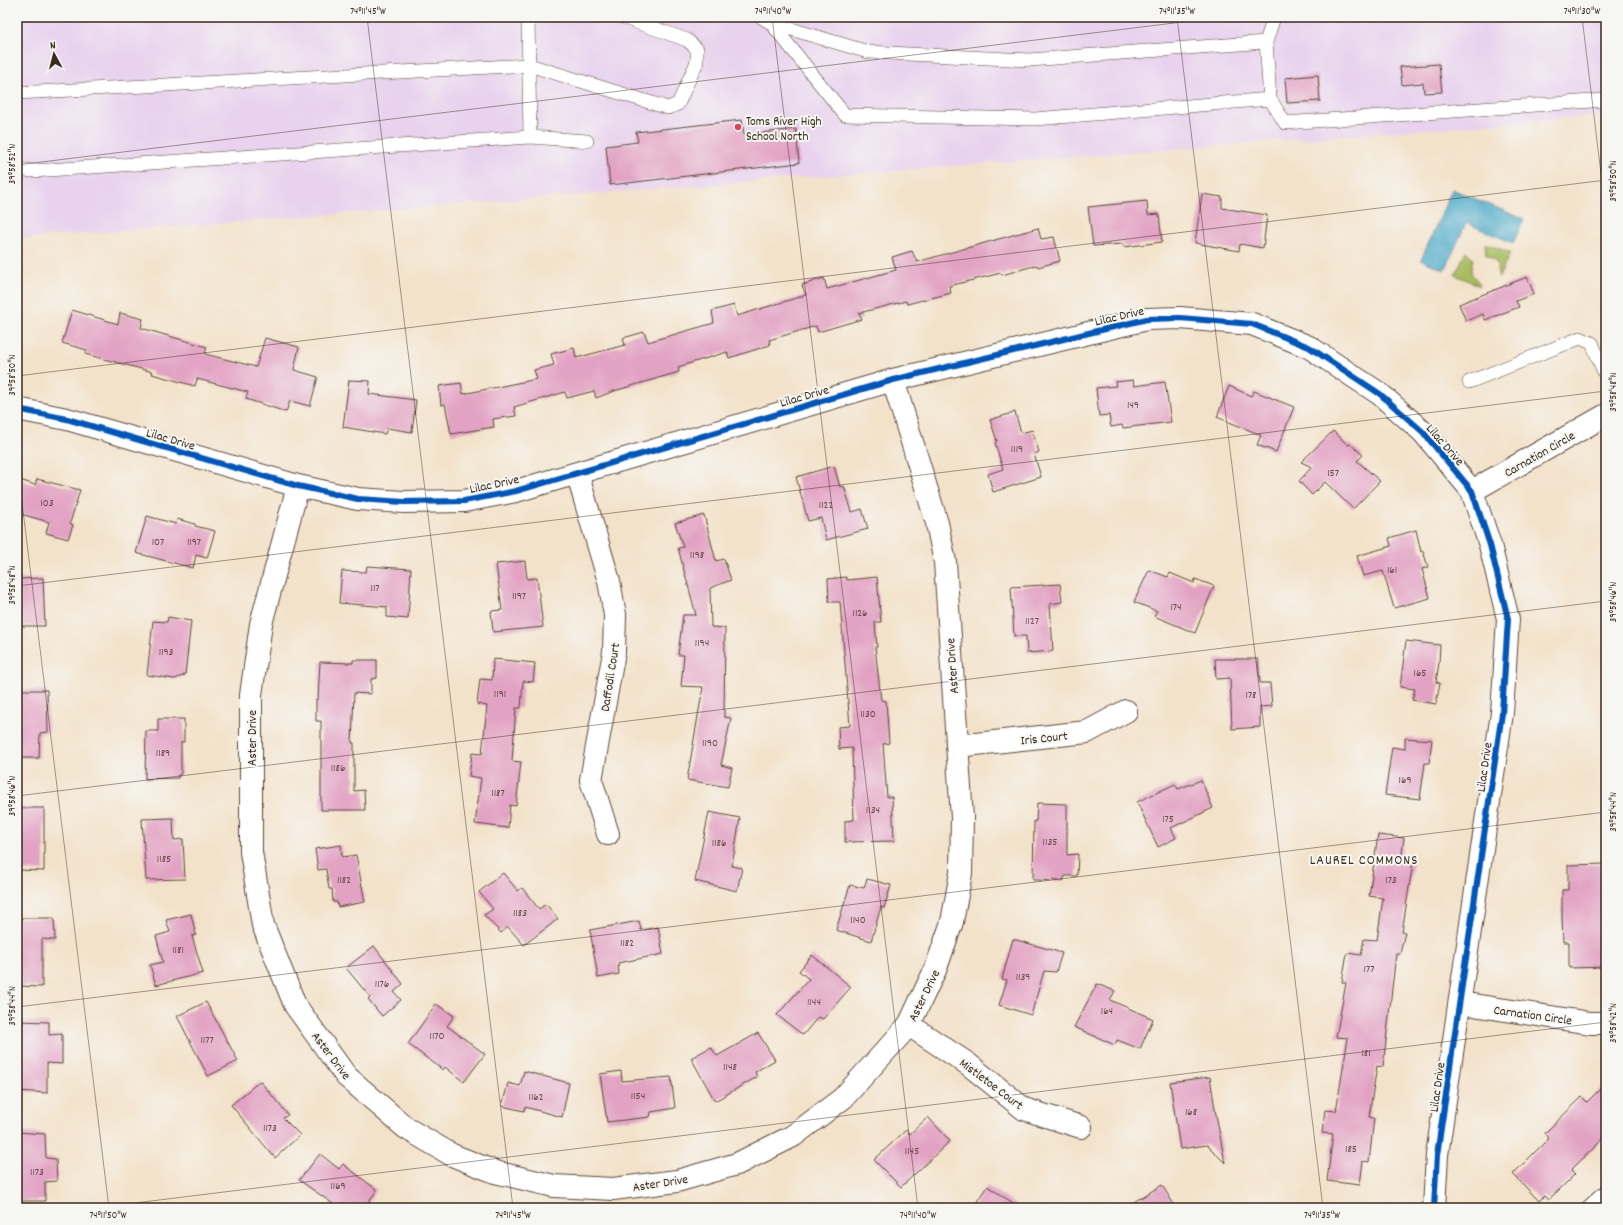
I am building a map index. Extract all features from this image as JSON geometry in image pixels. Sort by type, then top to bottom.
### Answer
[{"type":"street","name":"Lilac Drive","points":[[17,408],[67,419],[298,486],[358,499],[404,502],[464,501],[516,491],[893,380],[1147,319],[1180,318],[1252,324],[1309,347],[1380,394],[1423,432],[1472,491],[1490,545],[1508,619],[1502,713],[1437,1155],[1434,1208]]},
{"type":"street","name":"Aster Drive","points":[[298,486],[261,624],[251,695],[251,852],[263,925],[295,1005],[346,1076],[406,1128],[452,1155],[495,1172],[554,1186],[613,1190],[677,1181],[737,1164],[793,1136],[843,1098],[909,1026],[936,968],[952,922],[961,873],[962,818],[945,562],[938,523],[893,380]]},
{"type":"street","name":"Carnation Circle","points":[[1472,491],[1606,415]]},
{"type":"street","name":"Daffodil Court","points":[[577,473],[609,581],[615,615],[614,652],[591,780],[608,834]]},
{"type":"street","name":"Iris Court","points":[[957,746],[1087,732],[1126,711]]},
{"type":"street","name":"Carnation Circle","points":[[1460,1003],[1590,1023],[1606,1023]]},
{"type":"street","name":"Mistletoe Court","points":[[909,1026],[968,1064],[1024,1109],[1081,1127]]},
{"type":"street","points":[[1594,1208],[1606,1196]]},
{"type":"lane","points":[[528,17],[530,137]]},
{"type":"lane","points":[[17,93],[529,65],[668,108],[678,104],[697,62],[697,49],[687,40],[622,17]]},
{"type":"lane","points":[[1274,17],[1266,42],[1270,99],[1285,123],[1606,100]]},
{"type":"lane","points":[[766,20],[868,52],[1029,60],[1266,42]]},
{"type":"lane","points":[[766,20],[845,114],[1035,119],[1270,99]]},
{"type":"lane","points":[[17,169],[33,171],[530,137],[587,141]]},
{"type":"lane","points":[[1469,382],[1580,338],[1592,343],[1606,377]]},
{"type":"shaded area","name":"Toms River High School North","points":[[17,17],[1606,17],[1606,115],[17,239]]},
{"type":"green space","points":[[1337,17],[1401,17],[1338,22]]},
{"type":"green space","points":[[1485,243],[1510,253],[1499,278],[1496,263],[1486,255]]},
{"type":"green space","points":[[1466,251],[1473,259],[1471,273],[1480,286],[1455,275]]},
{"type":"water","points":[[1452,189],[1524,219],[1513,243],[1466,223],[1445,270],[1421,260]]},
{"type":"building","points":[[1439,64],[1442,92],[1424,93],[1423,83],[1402,85],[1400,67]]},
{"type":"building","points":[[1318,75],[1320,101],[1287,103],[1285,78]]},
{"type":"building","points":[[742,120],[744,135],[796,129],[799,163],[610,185],[606,146],[638,142],[636,132]]},
{"type":"building","points":[[1202,194],[1222,197],[1222,208],[1267,215],[1263,248],[1240,244],[1239,251],[1195,243]]},
{"type":"building","points":[[1147,201],[1148,215],[1159,214],[1162,242],[1124,247],[1123,244],[1093,246],[1088,207]]},
{"type":"building","points":[[1038,228],[1041,239],[1054,237],[1060,261],[1038,267],[1037,265],[1002,275],[1001,273],[949,286],[951,293],[907,304],[906,301],[859,313],[862,319],[818,332],[816,326],[769,340],[770,345],[729,358],[727,352],[678,367],[679,372],[614,391],[596,398],[594,391],[567,398],[565,392],[514,407],[516,416],[493,419],[494,427],[451,434],[445,404],[441,405],[439,386],[461,383],[463,394],[537,379],[534,370],[554,365],[551,354],[574,348],[576,358],[625,345],[623,338],[644,332],[648,342],[714,323],[712,311],[734,305],[737,316],[806,295],[802,285],[824,278],[827,289],[896,270],[892,257],[912,251],[917,262]]},
{"type":"building","points":[[1527,277],[1534,294],[1516,301],[1519,307],[1485,320],[1483,314],[1466,321],[1459,304]]},
{"type":"building","points":[[72,310],[118,324],[120,313],[143,319],[141,328],[207,347],[205,354],[256,367],[265,338],[299,347],[294,370],[318,377],[310,406],[290,401],[286,412],[246,399],[248,392],[197,379],[195,386],[152,374],[153,372],[85,354],[87,350],[62,343]]},
{"type":"building","points":[[349,380],[370,381],[369,394],[416,400],[412,432],[387,428],[385,434],[343,427]]},
{"type":"building","points":[[1133,380],[1134,386],[1165,382],[1171,422],[1123,428],[1122,425],[1111,427],[1109,415],[1099,416],[1096,388],[1116,386],[1115,382]]},
{"type":"building","points":[[1229,386],[1251,396],[1254,391],[1294,407],[1276,452],[1257,445],[1261,435],[1217,417]]},
{"type":"building","points":[[1015,412],[1021,433],[1032,430],[1039,452],[1034,454],[1041,477],[993,492],[988,474],[1003,469],[995,443],[997,441],[990,420]]},
{"type":"building","points":[[1333,431],[1348,445],[1350,444],[1363,455],[1357,461],[1380,481],[1353,509],[1325,482],[1312,495],[1299,481],[1312,467],[1301,462]]},
{"type":"building","points":[[834,466],[840,487],[844,486],[852,512],[862,509],[868,529],[826,540],[821,518],[808,521],[796,477]]},
{"type":"building","points":[[17,479],[35,485],[37,479],[80,490],[70,523],[73,525],[68,539],[46,533],[49,522],[17,513]]},
{"type":"building","points":[[704,515],[716,561],[724,559],[731,580],[710,588],[711,627],[725,628],[724,717],[731,718],[721,765],[732,768],[728,787],[687,780],[703,687],[681,686],[684,655],[678,655],[683,615],[696,615],[678,548],[683,547],[675,523]]},
{"type":"building","points":[[147,516],[176,524],[177,519],[195,524],[195,526],[215,531],[207,558],[196,555],[193,568],[136,553]]},
{"type":"building","points":[[1416,530],[1421,552],[1423,551],[1428,567],[1422,569],[1430,598],[1394,608],[1383,571],[1363,576],[1357,556],[1391,546],[1389,538]]},
{"type":"building","points":[[525,561],[527,579],[537,578],[543,627],[493,632],[491,611],[502,610],[496,564]]},
{"type":"building","points":[[367,566],[411,569],[408,619],[387,617],[387,607],[339,603],[342,571],[366,572]]},
{"type":"building","points":[[1149,570],[1168,577],[1170,573],[1194,583],[1195,579],[1214,586],[1195,633],[1154,616],[1157,611],[1134,602]]},
{"type":"building","points":[[846,577],[847,580],[877,577],[881,622],[875,622],[877,647],[875,647],[881,700],[886,701],[889,743],[883,744],[887,797],[892,797],[894,841],[845,842],[845,821],[854,820],[852,748],[839,749],[838,727],[850,726],[840,602],[829,602],[828,579]]},
{"type":"building","points":[[43,578],[45,626],[17,626],[17,579]]},
{"type":"building","points":[[1060,584],[1062,602],[1050,604],[1053,651],[1027,653],[1026,636],[1014,636],[1011,587]]},
{"type":"building","points":[[168,617],[191,621],[185,675],[175,679],[147,675],[153,621],[167,622]]},
{"type":"building","points":[[1406,641],[1440,645],[1436,682],[1440,683],[1436,704],[1412,700],[1415,689],[1400,687]]},
{"type":"building","points":[[493,659],[535,663],[533,682],[523,681],[521,708],[516,708],[512,761],[521,762],[516,806],[510,805],[508,828],[475,824],[481,778],[469,776],[472,753],[482,754],[487,706],[477,704],[480,679],[492,680]]},
{"type":"building","points":[[1215,659],[1258,659],[1260,683],[1270,683],[1272,706],[1260,707],[1260,727],[1232,729],[1230,678],[1216,679]]},
{"type":"building","points":[[353,660],[377,660],[377,678],[371,679],[371,694],[354,693],[352,743],[354,743],[354,791],[364,790],[365,810],[321,810],[321,721],[316,721],[316,699],[318,699],[320,662],[353,663]]},
{"type":"building","points":[[17,690],[47,690],[48,732],[40,733],[39,758],[17,758]]},
{"type":"building","points":[[158,719],[184,719],[184,742],[181,742],[181,774],[178,775],[178,778],[145,779],[146,731],[158,731]]},
{"type":"building","points":[[1405,738],[1432,740],[1429,763],[1425,763],[1420,799],[1385,795],[1392,747],[1405,749]]},
{"type":"building","points":[[1201,780],[1213,808],[1171,828],[1176,838],[1158,847],[1137,802],[1175,784],[1178,789]]},
{"type":"building","points":[[1037,803],[1067,804],[1067,855],[1078,854],[1077,876],[1065,876],[1063,881],[1033,880],[1034,821],[1036,821]]},
{"type":"building","points":[[17,808],[44,808],[44,871],[18,870]]},
{"type":"building","points":[[709,812],[740,818],[732,866],[742,868],[737,891],[695,881]]},
{"type":"building","points":[[173,818],[174,840],[183,839],[185,879],[146,880],[142,819]]},
{"type":"building","points":[[1378,835],[1404,838],[1401,860],[1413,862],[1402,932],[1405,932],[1400,954],[1396,954],[1383,1067],[1377,1066],[1369,1117],[1374,1118],[1369,1162],[1363,1161],[1360,1185],[1327,1181],[1333,1134],[1322,1133],[1325,1110],[1336,1111],[1348,1038],[1336,1037],[1346,983],[1342,982],[1347,953],[1361,955],[1364,939],[1377,940],[1383,898],[1369,896]]},
{"type":"building","points":[[341,845],[342,857],[356,855],[365,902],[338,907],[337,902],[333,902],[332,889],[329,889],[326,869],[318,870],[315,849]]},
{"type":"building","points":[[1606,864],[1606,967],[1569,968],[1569,942],[1563,942],[1562,916],[1562,890],[1568,890],[1568,865]]},
{"type":"building","points":[[503,873],[518,891],[522,888],[539,909],[546,904],[558,919],[524,945],[508,927],[501,933],[484,915],[493,909],[479,892]]},
{"type":"building","points":[[867,879],[891,885],[884,908],[881,907],[871,941],[836,930],[850,885],[864,888]]},
{"type":"building","points":[[191,914],[196,935],[192,936],[203,973],[156,985],[150,965],[163,962],[156,936],[170,932],[166,920]]},
{"type":"building","points":[[17,918],[54,918],[55,940],[42,939],[42,987],[17,986]]},
{"type":"building","points":[[639,921],[641,930],[658,927],[663,954],[618,963],[619,974],[598,978],[590,930]]},
{"type":"building","points":[[1013,939],[1062,953],[1056,972],[1044,971],[1031,1015],[999,1005],[1007,980],[1002,979]]},
{"type":"building","points":[[374,946],[403,984],[394,992],[401,1000],[382,1016],[368,999],[370,997],[346,968]]},
{"type":"building","points":[[812,955],[851,987],[823,1019],[818,1017],[803,1035],[777,1015],[809,979],[799,971]]},
{"type":"building","points":[[1097,984],[1115,991],[1110,1000],[1153,1019],[1140,1049],[1117,1040],[1115,1045],[1074,1027]]},
{"type":"building","points":[[206,1002],[238,1061],[208,1076],[177,1016]]},
{"type":"building","points":[[436,1004],[454,1016],[447,1026],[485,1054],[464,1082],[445,1067],[443,1070],[408,1044]]},
{"type":"building","points":[[17,1021],[49,1022],[49,1035],[62,1034],[62,1064],[47,1063],[47,1093],[17,1091]]},
{"type":"building","points":[[758,1033],[775,1060],[755,1072],[757,1077],[715,1101],[691,1058],[711,1047],[717,1056]]},
{"type":"building","points":[[524,1071],[569,1083],[562,1117],[525,1107],[524,1111],[502,1106],[508,1083],[520,1086]]},
{"type":"building","points":[[621,1071],[622,1081],[671,1077],[675,1108],[651,1112],[650,1117],[607,1122],[600,1074]]},
{"type":"building","points":[[1210,1077],[1225,1163],[1207,1145],[1180,1149],[1170,1082]]},
{"type":"building","points":[[260,1081],[288,1115],[283,1118],[300,1135],[275,1158],[231,1105]]},
{"type":"building","points":[[1606,1083],[1606,1136],[1571,1170],[1575,1174],[1562,1187],[1548,1200],[1544,1196],[1539,1201],[1513,1174],[1549,1138],[1545,1133],[1582,1097],[1587,1102]]},
{"type":"building","points":[[928,1117],[950,1141],[901,1187],[874,1160],[906,1130],[910,1134]]},
{"type":"building","points":[[17,1132],[45,1134],[46,1158],[56,1159],[57,1181],[45,1182],[45,1201],[17,1201]]},
{"type":"building","points":[[320,1154],[339,1169],[343,1164],[377,1190],[364,1208],[339,1208],[299,1180]]},
{"type":"building","points":[[1162,1185],[1176,1208],[1124,1208]]},
{"type":"building","points":[[987,1186],[1021,1208],[973,1208]]},
{"type":"cycle path","points":[[17,409],[67,419],[298,486],[358,499],[404,502],[464,501],[516,491],[893,380],[1147,319],[1180,318],[1252,324],[1309,347],[1380,394],[1423,432],[1472,491],[1490,545],[1508,619],[1502,713],[1437,1155],[1434,1208]]},
{"type":"place","name":"Toms River High School North","points":[[738,127]]},
{"type":"district","name":"LAUREL COMMONS","points":[[1364,859]]}]
